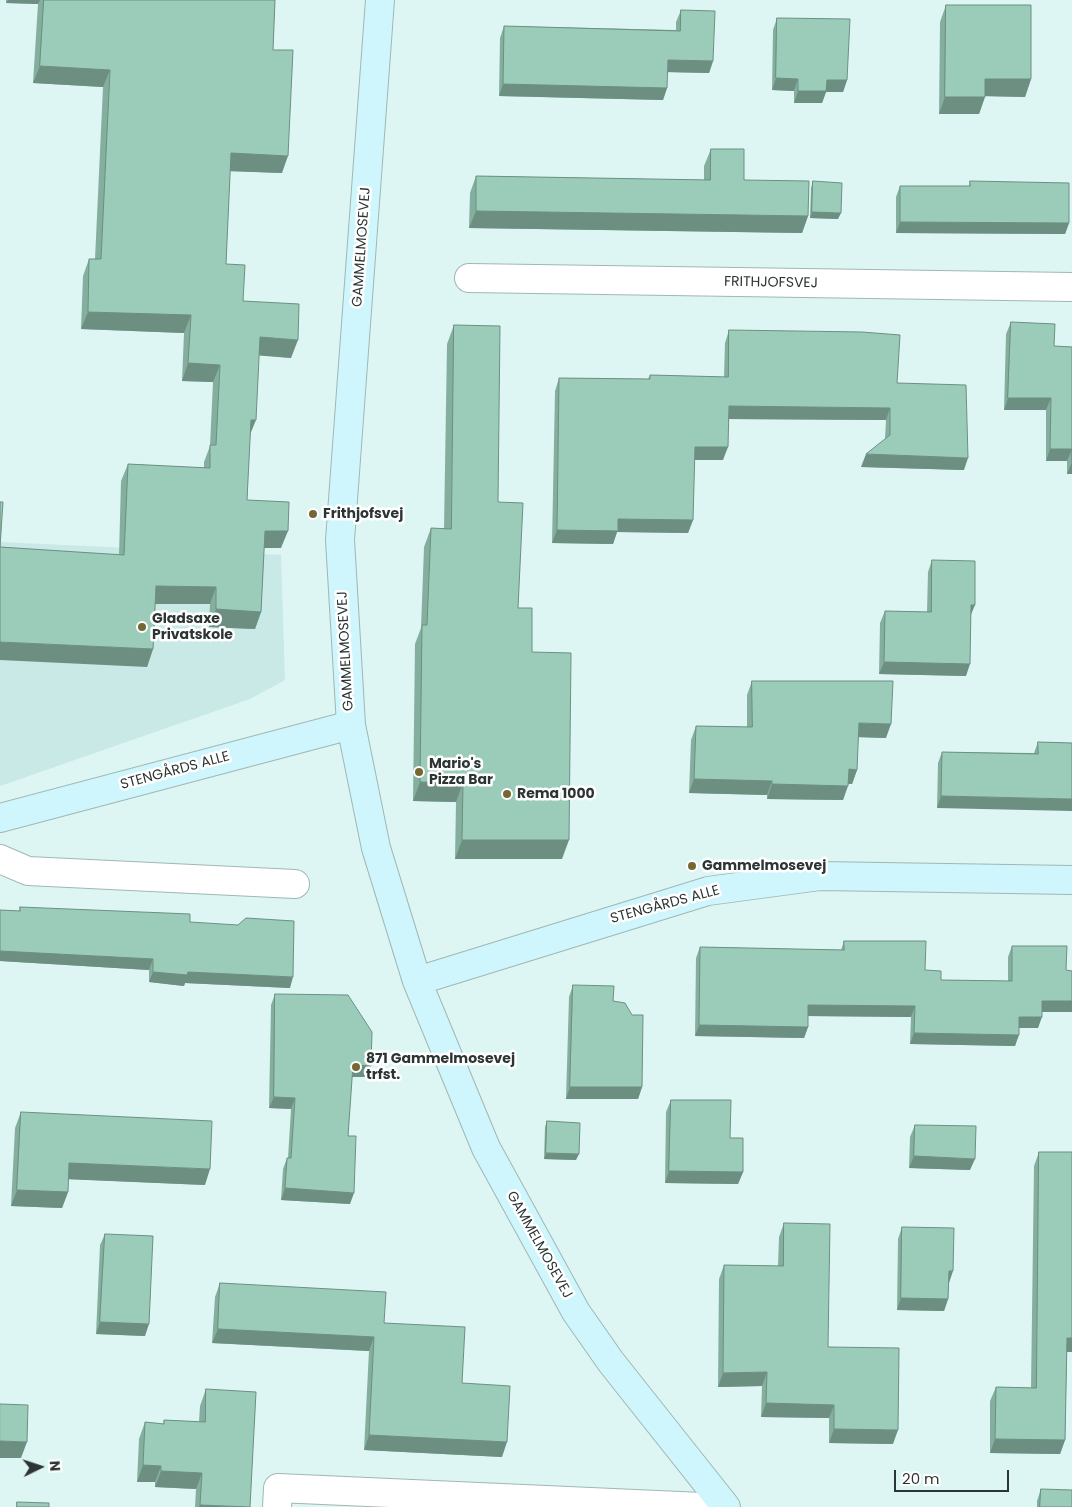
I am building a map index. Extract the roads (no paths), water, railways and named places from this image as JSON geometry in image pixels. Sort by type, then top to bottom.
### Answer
[{"type":"street","name":"GAMMELMOSEVEJ","points":[[380,0],[340,540],[351,724],[376,848],[417,981],[486,1148],[576,1312],[611,1362],[726,1507]]},
{"type":"street","name":"FRITHJOFSVEJ","points":[[469,278],[1072,287]]},
{"type":"street","name":"STENGÅRDS ALLE","points":[[0,818],[351,724]]},
{"type":"street","points":[[0,858],[28,871],[295,884]]},
{"type":"street","name":"STENGÅRDS ALLE","points":[[417,981],[708,891],[820,876],[1072,880]]},
{"type":"street","points":[[277,1507],[278,1488],[702,1507]]},
{"type":"place","name":"Frithjofsvej","points":[[313,514]]},
{"type":"place","name":"Gladsaxe Privatskole","points":[[142,627]]},
{"type":"place","name":"Mario's Pizza Bar","points":[[419,772]]},
{"type":"place","name":"Rema 1000","points":[[507,794]]},
{"type":"place","name":"Gammelmosevej","points":[[692,866]]},
{"type":"place","name":"871 Gammelmosevej trfst.","points":[[356,1067]]}]
